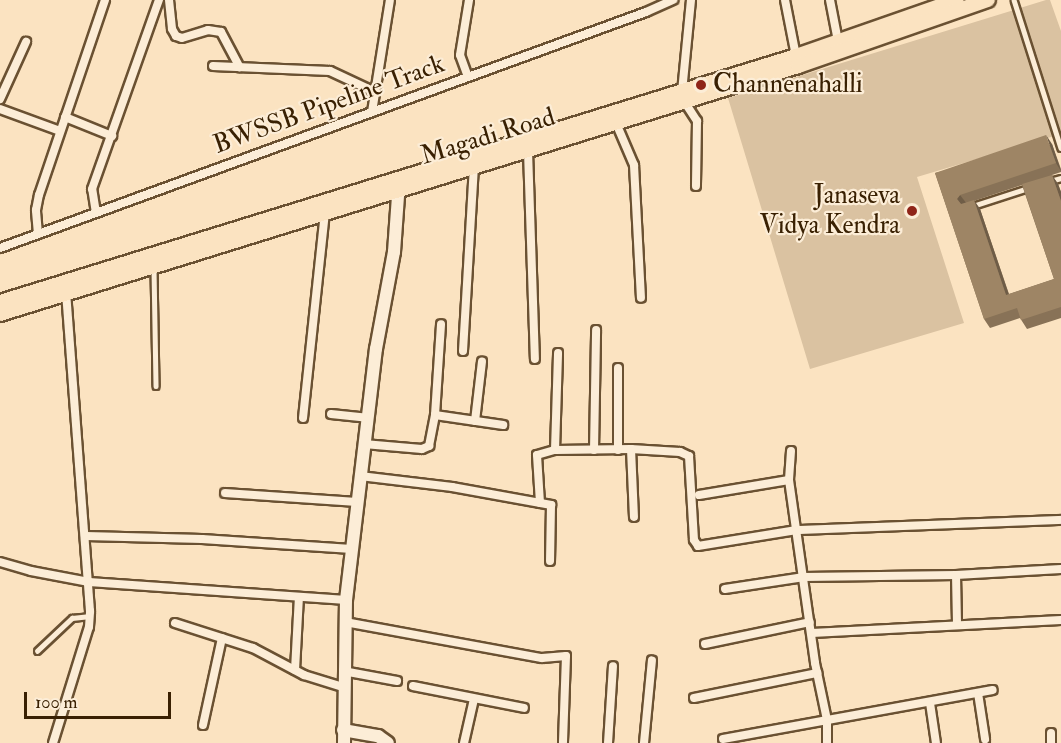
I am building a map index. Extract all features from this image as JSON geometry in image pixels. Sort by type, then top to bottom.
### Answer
[{"type":"main road","name":"Magadi Road","points":[[0,303],[399,184],[683,96],[957,0]]},
{"type":"main road","name":"Magadi Road","points":[[0,314],[325,213],[399,184],[474,167],[616,123],[683,96],[798,66],[988,0]]},
{"type":"street","points":[[38,234],[37,202],[105,0]]},
{"type":"street","points":[[96,213],[92,189],[159,0]]},
{"type":"street","points":[[169,0],[172,29],[176,36],[182,38],[208,30],[221,32],[240,67]]},
{"type":"street","points":[[372,111],[390,0]]},
{"type":"street","points":[[468,77],[460,55],[469,0]]},
{"type":"street","name":"BWSSB Pipeline Track","points":[[0,248],[646,12],[672,0]]},
{"type":"street","points":[[691,0],[683,96],[697,121],[696,186]]},
{"type":"street","points":[[785,0],[796,56]]},
{"type":"street","points":[[830,0],[838,41]]},
{"type":"street","points":[[0,99],[26,42]]},
{"type":"street","points":[[213,66],[330,71],[375,92]]},
{"type":"street","points":[[0,109],[60,131]]},
{"type":"street","points":[[65,117],[112,136]]},
{"type":"street","points":[[616,123],[634,165],[641,298]]},
{"type":"street","points":[[528,151],[535,359]]},
{"type":"street","points":[[463,351],[474,167]]},
{"type":"street","points":[[344,743],[343,671],[346,600],[367,418],[394,252],[399,184]]},
{"type":"street","points":[[303,418],[325,213]]},
{"type":"street","points":[[53,743],[89,627],[90,616],[86,537],[66,294]]},
{"type":"street","points":[[364,444],[422,449],[429,446],[435,415],[441,324]]},
{"type":"street","points":[[594,450],[596,330]]},
{"type":"street","points":[[555,450],[558,353]]},
{"type":"street","points":[[475,421],[482,361]]},
{"type":"street","points":[[618,368],[618,450]]},
{"type":"street","points":[[331,414],[367,418]]},
{"type":"street","points":[[435,415],[503,425]]},
{"type":"street","points":[[540,503],[537,454],[555,450],[631,449],[680,452],[689,456],[694,540],[698,546],[797,530],[1061,520]]},
{"type":"street","points":[[631,449],[634,517]]},
{"type":"street","points":[[791,451],[789,480],[817,673],[827,720],[827,743]]},
{"type":"street","points":[[360,476],[453,487],[551,505],[550,561]]},
{"type":"street","points":[[699,495],[789,480]]},
{"type":"street","points":[[225,493],[357,502]]},
{"type":"street","points":[[86,537],[202,539],[352,549]]},
{"type":"street","points":[[0,562],[31,572],[89,582],[346,600]]},
{"type":"street","points":[[725,589],[804,577],[956,575],[1061,569]]},
{"type":"street","points":[[956,575],[957,624]]},
{"type":"street","points":[[295,670],[298,597]]},
{"type":"street","points":[[812,633],[1061,620]]},
{"type":"street","points":[[175,622],[254,648],[295,670],[343,687]]},
{"type":"street","points":[[345,622],[542,658],[566,656],[563,743]]},
{"type":"street","points":[[705,644],[810,622]]},
{"type":"street","points":[[203,725],[222,638]]},
{"type":"street","points":[[644,743],[652,660]]},
{"type":"street","points":[[608,743],[613,666]]},
{"type":"street","points":[[343,671],[398,681]]},
{"type":"street","points":[[694,698],[817,673]]},
{"type":"street","points":[[413,687],[524,708]]},
{"type":"street","points":[[723,739],[993,690]]},
{"type":"street","points":[[978,693],[985,739]]},
{"type":"street","points":[[465,743],[474,699]]},
{"type":"street","points":[[930,703],[936,743]]},
{"type":"street","points":[[343,730],[378,736],[388,743]]},
{"type":"street","points":[[1051,733],[1051,743]]},
{"type":"lane","points":[[1014,0],[1061,148]]},
{"type":"lane","points":[[968,208],[1061,178]]},
{"type":"lane","points":[[154,267],[156,386]]},
{"type":"lane","points":[[37,651],[72,618],[90,616]]},
{"type":"shaded area","name":"Janaseva Vidya Kendra","points":[[1050,0],[1061,31],[1061,134],[917,177],[964,323],[810,369],[728,98]]},
{"type":"building","points":[[1046,135],[1056,163],[960,195],[957,199],[961,204],[974,200],[1006,295],[1054,279],[1022,184],[1052,175],[1061,201],[1061,307],[1021,320],[1017,308],[984,319],[935,173]]},
{"type":"place","name":"Channenahalli","points":[[701,85]]},
{"type":"place","name":"Janaseva Vidya Kendra","points":[[912,211]]}]
